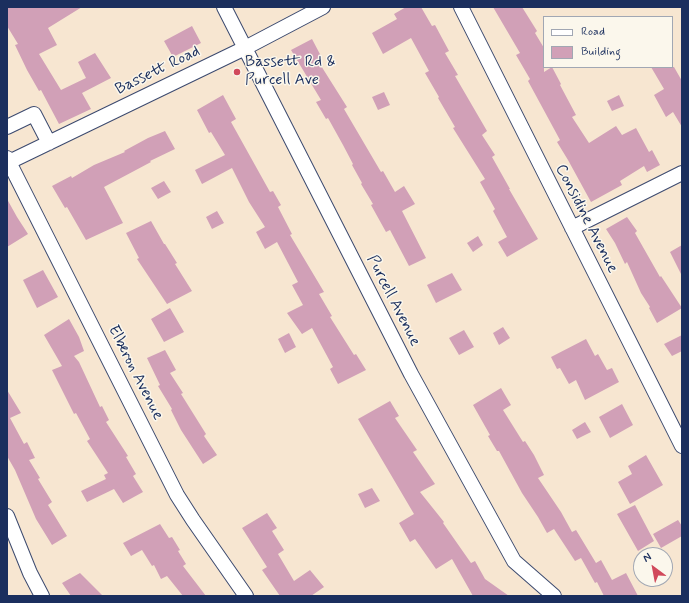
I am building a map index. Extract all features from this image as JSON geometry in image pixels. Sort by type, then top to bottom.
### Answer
[{"type":"street","name":"Purcell Avenue","points":[[224,7],[411,374],[514,561],[554,596]]},
{"type":"street","name":"Bassett Road","points":[[8,161],[49,143],[245,48],[322,7]]},
{"type":"street","name":"Considine Avenue","points":[[461,7],[682,446]]},
{"type":"street","points":[[7,127],[34,114],[49,143]]},
{"type":"street","name":"Elberon Avenue","points":[[8,161],[177,494],[193,520],[246,596]]},
{"type":"street","points":[[572,228],[682,173]]},
{"type":"street","points":[[7,516],[30,573],[42,596]]},
{"type":"building","points":[[7,7],[82,7],[48,28],[57,45],[39,54],[61,90],[86,78],[78,62],[95,53],[111,78],[82,93],[91,109],[59,124],[41,90],[39,91],[27,70],[15,45],[18,44],[7,26]]},
{"type":"building","points":[[406,7],[421,7],[432,26],[435,25],[449,51],[445,53],[458,75],[455,76],[487,131],[482,135],[495,155],[492,157],[538,239],[507,257],[498,242],[507,237],[493,211],[495,209],[480,182],[485,179],[453,128],[455,127],[425,73],[429,71],[411,38],[383,54],[372,33],[397,19],[394,14]]},
{"type":"building","points":[[493,7],[522,7],[537,31],[535,33],[543,46],[544,72],[553,68],[576,115],[572,117],[589,143],[616,126],[622,135],[636,128],[649,152],[652,150],[660,165],[647,172],[644,166],[620,181],[622,185],[591,202],[557,142],[560,140],[528,81],[530,79],[516,55],[520,53]]},
{"type":"building","points":[[192,26],[201,43],[173,57],[164,41]]},
{"type":"building","points":[[312,39],[322,58],[318,61],[347,107],[344,109],[381,172],[383,171],[395,192],[404,186],[415,204],[402,211],[426,258],[409,266],[390,230],[386,232],[371,205],[373,204],[361,184],[362,183],[343,145],[328,118],[326,119],[316,102],[321,100],[291,50]]},
{"type":"building","points":[[674,67],[682,81],[682,127],[673,112],[666,117],[654,95],[664,89],[652,68]]},
{"type":"building","points":[[384,92],[390,105],[378,110],[372,97]]},
{"type":"building","points":[[223,95],[236,119],[231,122],[270,192],[273,191],[281,205],[278,207],[292,234],[290,235],[324,292],[319,294],[332,316],[330,317],[354,355],[356,354],[366,370],[338,384],[330,369],[333,367],[312,328],[302,334],[287,313],[303,305],[292,285],[298,282],[277,242],[265,249],[256,232],[265,227],[249,202],[232,168],[202,184],[195,170],[225,155],[211,132],[209,133],[197,110]]},
{"type":"building","points":[[619,95],[624,106],[612,111],[607,101]]},
{"type":"building","points":[[165,131],[175,149],[150,161],[151,162],[104,187],[123,223],[86,240],[67,207],[65,208],[52,186],[71,176],[72,178],[94,165],[125,152],[124,151],[148,138]]},
{"type":"building","points":[[164,181],[171,192],[158,199],[151,188]]},
{"type":"building","points":[[7,199],[28,234],[7,247]]},
{"type":"building","points":[[217,211],[224,223],[212,229],[206,217]]},
{"type":"building","points":[[627,217],[637,231],[635,233],[660,277],[661,276],[682,308],[657,323],[627,262],[625,264],[615,243],[606,229]]},
{"type":"building","points":[[151,221],[177,263],[175,264],[192,291],[167,304],[137,259],[139,258],[126,233]]},
{"type":"building","points":[[478,236],[483,245],[473,252],[467,243]]},
{"type":"building","points":[[682,245],[682,276],[670,252]]},
{"type":"building","points":[[43,270],[58,297],[37,308],[23,280]]},
{"type":"building","points":[[452,273],[462,290],[436,303],[427,285]]},
{"type":"building","points":[[170,308],[184,332],[164,342],[151,319]]},
{"type":"building","points":[[69,319],[79,337],[84,351],[74,356],[79,362],[100,407],[102,406],[109,420],[106,422],[128,456],[126,457],[136,474],[133,476],[143,492],[123,503],[114,489],[87,502],[81,491],[106,479],[104,475],[108,473],[87,441],[90,439],[76,413],[74,414],[52,370],[62,366],[44,335]]},
{"type":"building","points":[[503,327],[510,338],[499,345],[493,333]]},
{"type":"building","points":[[464,330],[474,347],[459,355],[449,338]]},
{"type":"building","points":[[289,333],[296,347],[285,353],[278,339]]},
{"type":"building","points":[[682,335],[682,351],[672,356],[664,344]]},
{"type":"building","points":[[586,339],[595,356],[598,354],[607,370],[612,368],[619,382],[585,400],[576,380],[569,384],[560,368],[557,369],[551,357]]},
{"type":"building","points":[[165,350],[176,370],[170,373],[183,393],[181,394],[206,434],[204,436],[217,455],[203,464],[181,430],[171,410],[172,409],[158,386],[160,385],[147,358]]},
{"type":"building","points":[[501,388],[511,405],[503,410],[523,442],[525,441],[534,455],[544,475],[538,478],[561,512],[572,532],[576,530],[596,563],[601,560],[612,580],[626,573],[638,596],[604,596],[597,582],[595,583],[581,558],[575,561],[554,529],[547,533],[522,493],[499,451],[497,451],[488,436],[490,435],[473,405]]},
{"type":"building","points":[[7,390],[21,413],[10,418],[24,444],[27,442],[35,458],[29,460],[40,478],[38,479],[52,502],[48,505],[67,536],[52,545],[36,519],[15,470],[7,456]]},
{"type":"building","points":[[390,401],[399,416],[395,418],[417,450],[413,452],[435,484],[420,492],[444,522],[443,523],[471,563],[475,561],[485,579],[509,596],[473,596],[452,559],[436,569],[415,539],[410,542],[399,523],[414,514],[358,419]]},
{"type":"building","points":[[622,404],[633,425],[610,438],[599,417]]},
{"type":"building","points":[[585,422],[591,432],[577,439],[572,430]]},
{"type":"building","points":[[646,455],[663,485],[630,504],[618,482],[632,474],[628,466]]},
{"type":"building","points":[[372,488],[380,501],[365,508],[358,494]]},
{"type":"building","points":[[635,505],[654,541],[644,547],[636,547],[617,514]]},
{"type":"building","points":[[267,513],[277,528],[272,531],[284,550],[278,554],[294,581],[310,570],[324,587],[311,596],[280,596],[262,570],[267,567],[242,528]]},
{"type":"building","points":[[678,520],[682,526],[682,536],[663,547],[660,547],[653,534]]},
{"type":"building","points":[[160,524],[169,538],[172,537],[180,550],[178,551],[186,564],[183,566],[206,596],[183,596],[167,576],[161,579],[154,565],[152,566],[142,550],[131,556],[123,543]]},
{"type":"building","points":[[80,573],[103,596],[71,596],[62,583]]},
{"type":"place","name":"Bassett Rd & Purcell Ave","points":[[237,72]]}]
